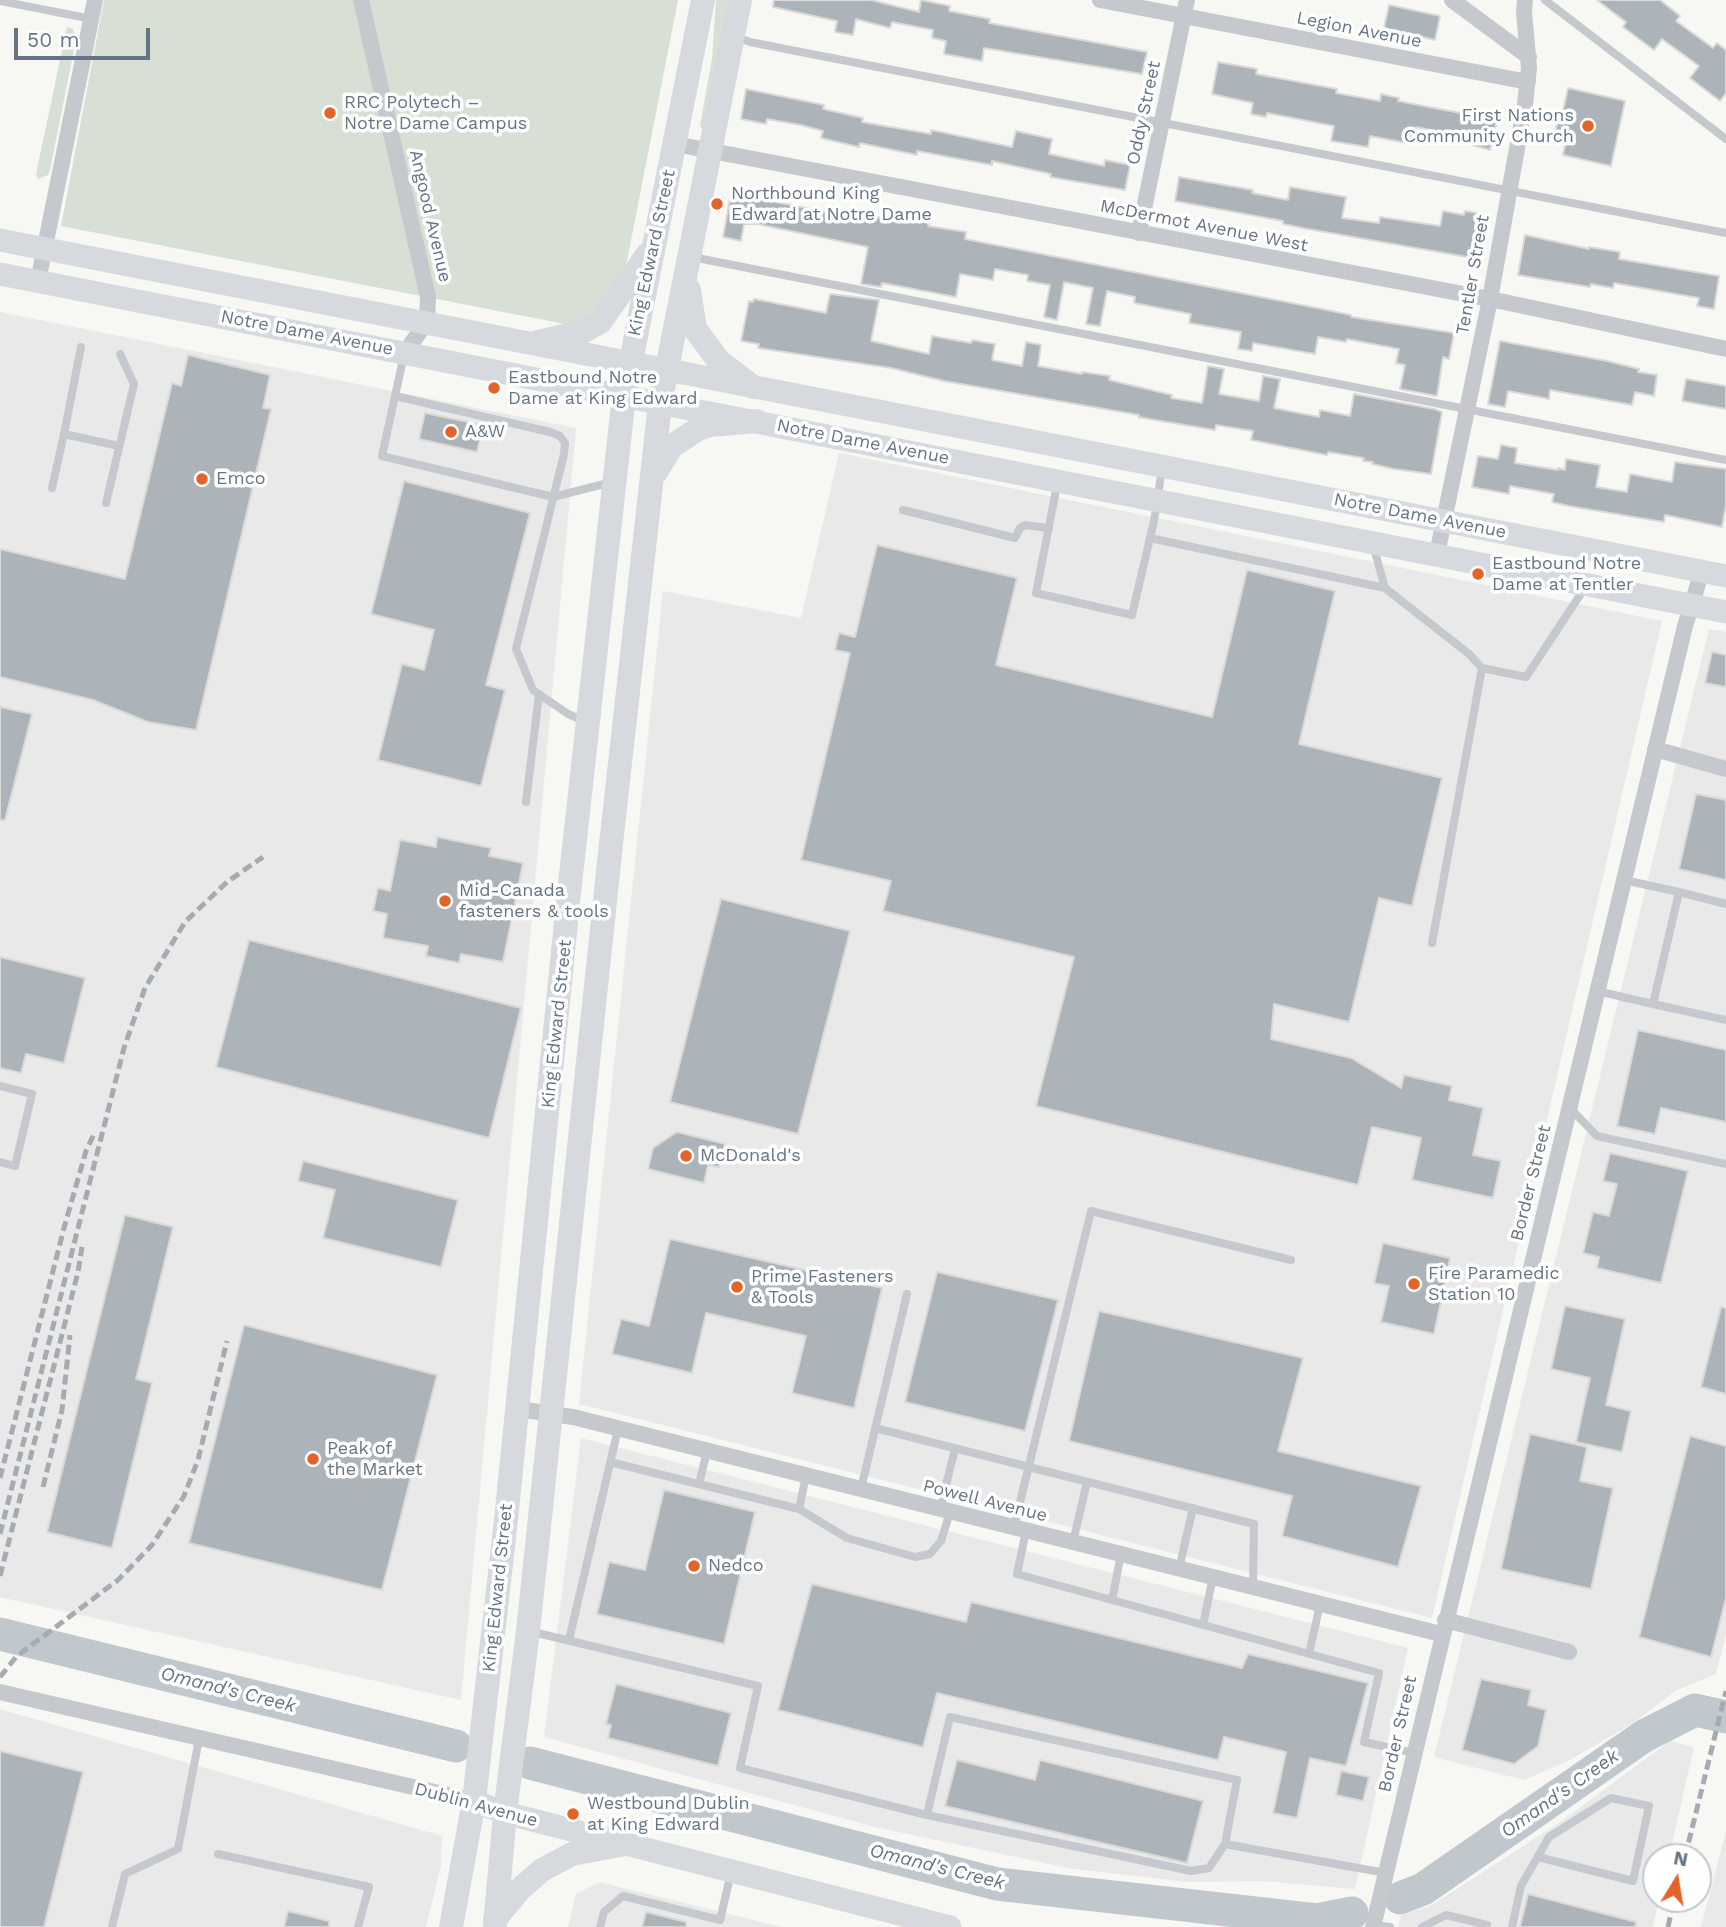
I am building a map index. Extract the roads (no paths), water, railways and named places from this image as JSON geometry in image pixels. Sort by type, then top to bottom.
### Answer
[{"type":"main road","name":"King Edward Street","points":[[451,1927],[474,1801],[497,1599],[624,396],[703,0]]},
{"type":"main road","name":"King Edward Street","points":[[495,1923],[660,404],[740,0]]},
{"type":"main road","name":"Notre Dame Avenue","points":[[0,240],[1726,576]]},
{"type":"main road","points":[[535,343],[584,331],[600,322],[655,246]]},
{"type":"main road","points":[[688,262],[690,307],[695,329],[719,362],[753,387]]},
{"type":"main road","points":[[137,300],[144,267]]},
{"type":"main road","name":"Notre Dame Avenue","points":[[0,274],[1726,612]]},
{"type":"main road","points":[[653,479],[671,447],[684,436],[710,425],[757,421]]},
{"type":"main road","points":[[541,1181],[576,1186]]},
{"type":"main road","points":[[497,1599],[530,1604]]},
{"type":"main road","name":"Dublin Avenue","points":[[474,1801],[505,1813],[950,1927]]},
{"type":"main road","points":[[495,1923],[519,1890],[540,1872],[572,1854],[625,1844]]},
{"type":"street","points":[[38,281],[95,0]]},
{"type":"street","name":"Angood Avenue","points":[[361,0],[428,297],[427,322]]},
{"type":"street","name":"Legion Avenue","points":[[1100,0],[1186,8],[1528,82]]},
{"type":"street","points":[[1452,0],[1529,57]]},
{"type":"street","name":"Tentler Street","points":[[1437,554],[1490,299],[1528,82],[1525,0]]},
{"type":"street","name":"Oddy Street","points":[[1139,233],[1186,8]]},
{"type":"street","name":"McDermot Avenue West","points":[[675,144],[1490,299],[1726,349]]},
{"type":"street","points":[[405,352],[427,322]]},
{"type":"street","name":"Border Street","points":[[1379,1926],[1385,1873],[1443,1627],[1690,605],[1702,571]]},
{"type":"street","points":[[1655,749],[1726,769]]},
{"type":"street","name":"Powell Avenue","points":[[518,1409],[551,1413],[618,1429],[1320,1604],[1569,1652]]},
{"type":"street","name":"Dublin Avenue","points":[[0,1692],[474,1801]]},
{"type":"lane","points":[[1545,0],[1726,139]]},
{"type":"lane","points":[[0,1],[92,19]]},
{"type":"lane","points":[[733,36],[750,42],[1161,124],[1726,233]]},
{"type":"lane","points":[[688,262],[1726,460]]},
{"type":"lane","points":[[52,488],[81,347]]},
{"type":"lane","points":[[405,352],[382,456],[553,497],[614,481]]},
{"type":"lane","points":[[106,503],[134,384],[120,354]]},
{"type":"lane","points":[[395,396],[560,436],[565,443],[516,649],[533,690],[568,714],[588,722]]},
{"type":"lane","points":[[64,434],[120,446]]},
{"type":"lane","points":[[1058,480],[1036,593],[1132,615],[1163,466]]},
{"type":"lane","points":[[903,510],[1015,538],[1020,528],[1025,525],[1049,528]]},
{"type":"lane","points":[[1150,538],[1385,588],[1469,653],[1482,668],[1526,677],[1588,584]]},
{"type":"lane","points":[[1371,541],[1385,588]]},
{"type":"lane","points":[[1432,943],[1482,668]]},
{"type":"lane","points":[[526,802],[539,694]]},
{"type":"lane","points":[[1624,880],[1726,904]]},
{"type":"lane","points":[[1653,1004],[1679,892]]},
{"type":"lane","points":[[1597,991],[1726,1020]]},
{"type":"lane","points":[[0,1086],[32,1094],[15,1166],[0,1162]]},
{"type":"lane","points":[[1569,1107],[1597,1136],[1726,1164]]},
{"type":"lane","points":[[1291,1260],[1091,1211],[1028,1467],[1017,1574],[1379,1673],[1364,1742],[1414,1753]]},
{"type":"lane","points":[[861,1489],[907,1294]]},
{"type":"lane","points":[[875,1428],[1254,1524],[1253,1587]]},
{"type":"lane","points":[[569,1640],[618,1429]]},
{"type":"lane","points":[[610,1462],[799,1509],[847,1538],[915,1557],[930,1554],[940,1541],[955,1448]]},
{"type":"lane","points":[[699,1484],[707,1451]]},
{"type":"lane","points":[[799,1509],[806,1476]]},
{"type":"lane","points":[[1073,1542],[1087,1482]]},
{"type":"lane","points":[[1179,1569],[1193,1508]]},
{"type":"lane","points":[[1112,1600],[1121,1554]]},
{"type":"lane","points":[[1203,1625],[1213,1577]]},
{"type":"lane","points":[[1309,1654],[1320,1604]]},
{"type":"lane","points":[[528,1631],[758,1686],[740,1768],[927,1815],[1191,1871],[1209,1868],[1225,1844],[1237,1780],[950,1717],[927,1815]]},
{"type":"lane","points":[[112,1927],[125,1874],[178,1849],[200,1739]]},
{"type":"lane","points":[[1512,1927],[1521,1886],[1549,1837],[1611,1798],[1649,1806],[1633,1881],[1538,1857]]},
{"type":"lane","points":[[1225,1844],[1385,1873]]},
{"type":"lane","points":[[218,1854],[369,1887],[358,1927]]},
{"type":"lane","points":[[600,1927],[604,1912],[623,1896],[720,1920],[732,1871]]},
{"type":"lane","points":[[1422,1927],[1446,1915],[1487,1924],[1486,1927]]},
{"type":"waterway","name":"Omand's Creek","points":[[0,1634],[456,1746]]},
{"type":"waterway","name":"Omand's Creek","points":[[1400,1898],[1423,1889],[1644,1736],[1695,1710],[1726,1717]]},
{"type":"waterway","name":"Omand's Creek","points":[[530,1763],[997,1884],[1317,1920],[1352,1913]]},
{"type":"railway","points":[[0,1534],[124,1048],[145,988],[185,922],[227,882],[263,857]]},
{"type":"railway","points":[[0,1478],[64,1228],[86,1151],[94,1134]]},
{"type":"railway","points":[[0,1576],[78,1272],[82,1247]]},
{"type":"railway","points":[[43,1487],[62,1410],[70,1335]]},
{"type":"railway","points":[[0,1677],[16,1657],[118,1580],[152,1545],[184,1496],[198,1460],[227,1341]]},
{"type":"railway","points":[[1688,1843],[1726,1691]]},
{"type":"railway","points":[[1668,1927],[1671,1913]]},
{"type":"place","name":"RRC Polytech – Notre Dame Campus","points":[[330,113]]},
{"type":"place","name":"First Nations Community Church","points":[[1588,126]]},
{"type":"place","name":"Northbound King Edward at Notre Dame","points":[[717,204]]},
{"type":"place","name":"Eastbound Notre Dame at King Edward","points":[[494,388]]},
{"type":"place","name":"A&W","points":[[451,432]]},
{"type":"place","name":"Emco","points":[[202,479]]},
{"type":"place","name":"Eastbound Notre Dame at Tentler","points":[[1478,574]]},
{"type":"place","name":"Mid-Canada fasteners & tools","points":[[445,901]]},
{"type":"place","name":"McDonald's","points":[[686,1156]]},
{"type":"place","name":"Fire Paramedic Station 10","points":[[1414,1284]]},
{"type":"place","name":"Prime Fasteners & Tools","points":[[737,1287]]},
{"type":"place","name":"Peak of the Market","points":[[313,1459]]},
{"type":"place","name":"Nedco","points":[[694,1566]]},
{"type":"place","name":"Westbound Dublin at King Edward","points":[[573,1814]]}]
